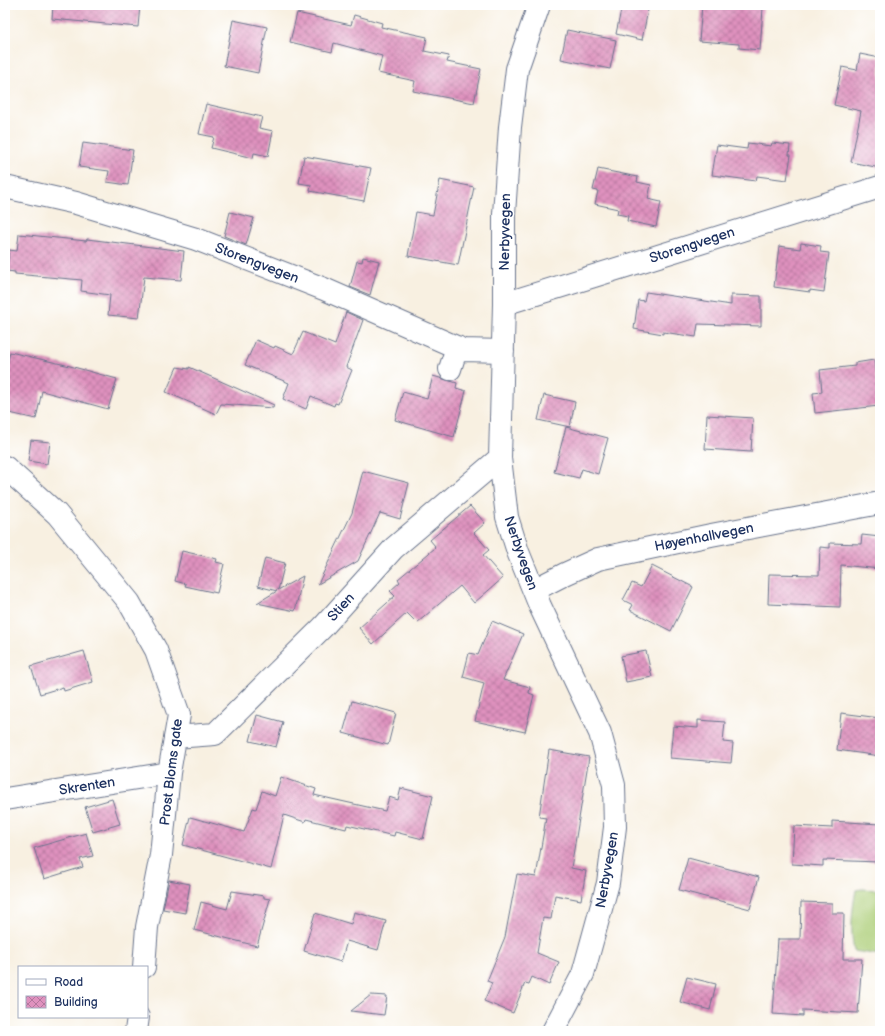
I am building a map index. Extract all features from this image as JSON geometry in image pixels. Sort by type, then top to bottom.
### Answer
[{"type":"street","name":"Nerbyvegen","points":[[539,5],[517,69],[510,127],[504,214],[504,304],[500,458],[507,517],[518,552],[600,733],[614,785],[615,827],[608,882],[583,974],[553,1031]]},
{"type":"street","name":"Storengvegen","points":[[504,304],[880,186]]},
{"type":"street","name":"Storengvegen","points":[[5,188],[76,203],[196,239],[324,289],[463,350],[503,351]]},
{"type":"street","points":[[450,369],[457,348]]},
{"type":"street","name":"Stien","points":[[175,737],[215,734],[323,627],[394,548],[500,458]]},
{"type":"street","name":"Prost Bloms gate","points":[[5,467],[57,514],[129,602],[156,650],[179,715],[169,773],[161,855],[147,927],[144,966]]},
{"type":"street","name":"Høyenhallvegen","points":[[534,590],[598,559],[711,535],[880,504]]},
{"type":"street","name":"Skrenten","points":[[5,800],[169,773]]},
{"type":"street","points":[[136,1031],[138,1018]]},
{"type":"green space","points":[[856,890],[880,890],[880,955],[854,951],[852,929],[853,905]]},
{"type":"building","points":[[53,5],[140,5],[138,27],[52,19]]},
{"type":"building","points":[[622,5],[649,5],[642,40],[616,34]]},
{"type":"building","points":[[702,5],[763,8],[760,50],[739,48],[739,44],[699,41]]},
{"type":"building","points":[[297,13],[351,25],[354,15],[382,23],[381,27],[427,37],[424,51],[449,56],[447,62],[481,69],[474,103],[413,91],[415,81],[378,73],[382,56],[334,43],[332,52],[290,42]]},
{"type":"building","points":[[233,20],[267,27],[258,73],[224,66]]},
{"type":"building","points":[[567,30],[616,40],[610,69],[561,59]]},
{"type":"building","points":[[860,54],[880,58],[880,168],[851,162],[861,111],[834,105],[842,67],[857,70]]},
{"type":"building","points":[[206,104],[262,117],[259,128],[273,131],[268,156],[254,153],[253,158],[211,148],[214,137],[199,134]]},
{"type":"building","points":[[83,143],[133,150],[128,185],[107,182],[109,171],[79,167]]},
{"type":"building","points":[[748,143],[771,146],[772,143],[790,145],[789,155],[791,155],[787,180],[757,176],[756,181],[712,175],[717,145],[747,149]]},
{"type":"building","points":[[304,156],[371,168],[364,201],[310,191],[311,185],[299,183]]},
{"type":"building","points":[[598,169],[638,177],[637,182],[651,185],[648,199],[661,202],[656,227],[627,221],[628,216],[617,214],[618,209],[595,204],[598,191],[593,190]]},
{"type":"building","points":[[440,180],[474,187],[458,265],[408,256],[416,212],[433,215]]},
{"type":"building","points":[[230,212],[254,218],[246,245],[224,236]]},
{"type":"building","points":[[19,234],[86,241],[87,239],[184,251],[181,280],[144,277],[139,318],[108,315],[110,295],[81,291],[82,280],[15,274],[15,272],[7,271],[9,250],[17,251]]},
{"type":"building","points":[[801,243],[821,246],[820,252],[829,253],[824,292],[810,290],[810,292],[774,287],[779,246],[800,249]]},
{"type":"building","points":[[363,257],[379,261],[370,295],[350,287],[357,261],[362,262]]},
{"type":"building","points":[[646,292],[731,305],[731,295],[761,296],[761,326],[698,324],[696,337],[663,332],[663,334],[634,329],[638,300],[644,301]]},
{"type":"building","points":[[346,312],[363,320],[346,367],[352,370],[338,404],[335,403],[334,406],[311,396],[306,409],[283,399],[289,383],[245,365],[256,340],[293,354],[303,332],[335,345]]},
{"type":"building","points":[[10,352],[117,379],[108,409],[42,391],[36,419],[5,412],[5,374]]},
{"type":"building","points":[[874,360],[879,406],[815,413],[813,393],[822,392],[820,370],[855,366],[855,363]]},
{"type":"building","points":[[177,367],[189,369],[189,367],[274,405],[273,408],[221,404],[216,414],[166,392]]},
{"type":"building","points":[[433,376],[457,383],[456,388],[466,391],[454,437],[395,420],[403,392],[427,399]]},
{"type":"building","points":[[544,395],[575,402],[570,427],[538,420]]},
{"type":"building","points":[[707,415],[753,418],[751,452],[705,449]]},
{"type":"building","points":[[566,427],[608,438],[598,474],[582,469],[579,478],[554,472]]},
{"type":"building","points":[[31,440],[50,442],[47,464],[28,461]]},
{"type":"building","points":[[363,471],[409,483],[400,519],[380,513],[358,561],[318,584],[352,513]]},
{"type":"building","points":[[470,506],[485,523],[474,533],[489,550],[483,555],[503,578],[474,603],[460,586],[417,623],[407,613],[373,644],[359,628],[395,596],[390,591],[400,582],[398,579],[435,548],[430,540]]},
{"type":"building","points":[[862,535],[880,537],[880,569],[841,565],[840,607],[768,604],[769,574],[819,575],[820,547],[830,548],[830,543],[861,544]]},
{"type":"building","points":[[182,551],[217,559],[216,562],[224,564],[217,593],[185,586],[186,584],[175,581]]},
{"type":"building","points":[[265,558],[285,563],[278,590],[303,576],[295,611],[257,603],[277,591],[258,586]]},
{"type":"building","points":[[652,566],[693,587],[671,631],[630,610],[633,605],[623,600],[632,583],[641,587]]},
{"type":"building","points":[[492,621],[523,634],[503,680],[530,687],[529,693],[534,695],[525,732],[475,721],[484,683],[463,677],[469,653],[478,655]]},
{"type":"building","points":[[84,651],[93,682],[64,691],[63,687],[40,694],[31,666]]},
{"type":"building","points":[[646,651],[652,677],[626,682],[621,656]]},
{"type":"building","points":[[352,701],[396,713],[388,745],[343,733]]},
{"type":"building","points":[[841,713],[880,718],[880,756],[837,750]]},
{"type":"building","points":[[257,715],[283,722],[276,747],[250,741]]},
{"type":"building","points":[[698,720],[725,722],[723,742],[733,743],[731,763],[670,758],[673,726],[698,728]]},
{"type":"building","points":[[549,750],[589,757],[571,868],[586,871],[581,900],[555,895],[551,919],[543,918],[537,953],[559,962],[549,985],[532,977],[529,984],[525,983],[513,1013],[484,1001],[492,983],[487,981],[505,937],[517,874],[536,877],[546,818],[539,817]]},
{"type":"building","points":[[281,777],[316,789],[314,795],[385,811],[389,797],[398,800],[401,788],[433,796],[423,839],[395,832],[394,836],[347,825],[346,829],[306,819],[305,822],[284,815],[271,869],[183,845],[190,817],[244,832],[253,808],[256,809],[262,791],[275,796]]},
{"type":"building","points":[[112,799],[120,824],[93,832],[85,807]]},
{"type":"building","points":[[832,821],[880,824],[879,862],[823,860],[823,866],[792,864],[794,826],[832,828]]},
{"type":"building","points":[[86,833],[93,856],[80,859],[83,867],[44,879],[34,848]]},
{"type":"building","points":[[688,858],[759,877],[750,909],[679,890]]},
{"type":"building","points":[[169,880],[190,884],[185,913],[163,909]]},
{"type":"building","points":[[232,891],[264,896],[264,898],[270,899],[257,946],[194,930],[201,902],[227,909]]},
{"type":"building","points":[[801,902],[832,903],[832,913],[844,913],[843,959],[862,959],[858,1013],[803,1010],[803,1016],[773,1014],[778,939],[800,939]]},
{"type":"building","points":[[354,912],[386,921],[378,950],[347,941],[341,962],[304,951],[315,913],[351,924]]},
{"type":"building","points":[[687,977],[716,984],[710,1010],[680,1002]]},
{"type":"building","points":[[371,995],[387,996],[384,1015],[351,1011]]}]
